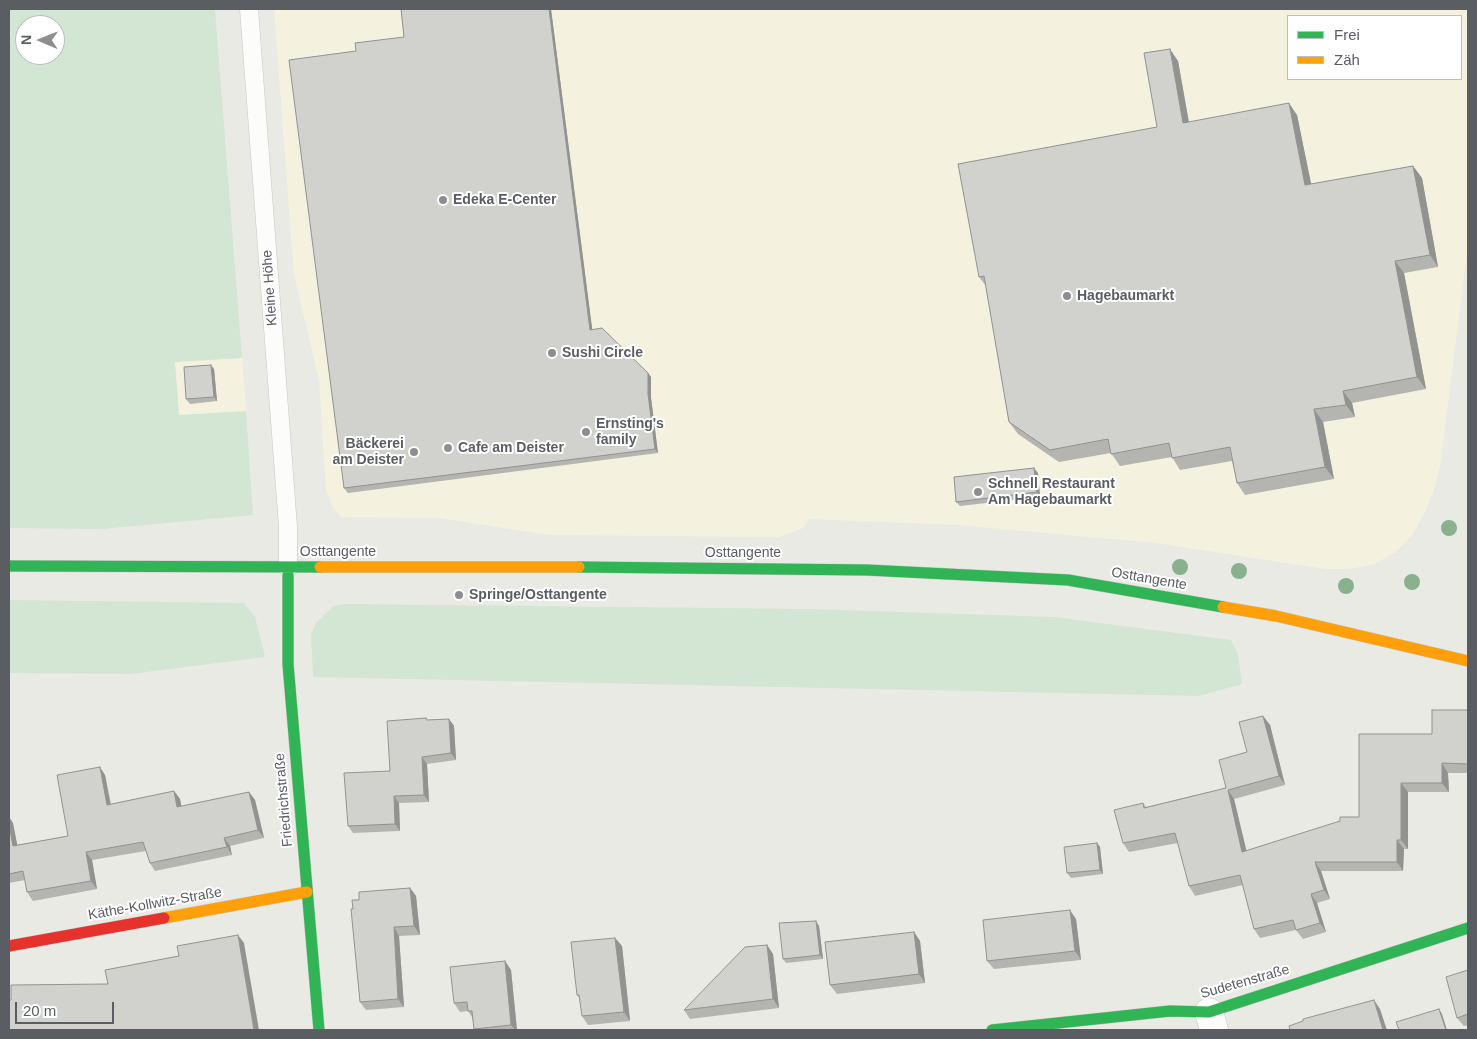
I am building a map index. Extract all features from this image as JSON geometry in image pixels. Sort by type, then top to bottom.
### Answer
[{"type":"street","name":"Osttangente","points":[[9,566],[810,569],[1068,580],[1276,616],[1468,661]]},
{"type":"street","name":"Friedrichstraße","points":[[288,568],[288,664],[319,1030]]},
{"type":"street","name":"Käthe-Kollwitz-Straße","points":[[9,946],[307,892]]},
{"type":"street","name":"Sudetenstraße","points":[[992,1030],[1170,1011],[1211,1021],[1468,928]]},
{"type":"lane","name":"Kleine Höhe","points":[[250,9],[288,527],[288,568]]},
{"type":"shaded area","points":[[274,9],[1468,9],[1468,245],[1440,466],[1425,512],[1413,534],[1396,552],[1374,564],[1350,569],[1326,569],[1156,543],[959,525],[810,519],[803,528],[779,537],[550,535],[439,518],[341,517],[331,504],[326,488],[319,380],[294,275]]},
{"type":"shaded area","points":[[242,358],[246,411],[179,416],[175,362]]},
{"type":"green space","points":[[9,9],[215,9],[242,358],[175,362],[179,415],[246,411],[253,515],[103,529],[9,528]]},
{"type":"green space","points":[[9,600],[244,603],[255,617],[265,657],[131,674],[9,673]]},
{"type":"green space","points":[[348,604],[810,609],[1054,617],[1231,640],[1238,655],[1242,684],[1199,696],[313,677],[311,634],[316,623],[333,606]]},
{"type":"building","name":"Edeka E-Center","points":[[401,9],[549,9],[590,330],[602,328],[648,373],[648,394],[655,449],[344,488],[289,60],[356,51],[355,43],[404,37]]},
{"type":"building","points":[[1170,49],[1183,123],[1289,103],[1305,185],[1413,166],[1430,255],[1395,261],[1417,377],[1343,391],[1346,405],[1314,409],[1325,467],[1237,483],[1230,447],[1172,458],[1169,443],[1111,454],[1108,439],[1050,450],[1009,422],[984,276],[979,277],[958,164],[1157,127],[1144,53]]},
{"type":"building","points":[[211,365],[214,397],[186,399],[184,367]]},
{"type":"building","points":[[1034,468],[1037,492],[956,502],[954,477]]},
{"type":"building","points":[[1432,710],[1468,710],[1468,764],[1442,763],[1442,783],[1401,783],[1401,840],[1397,840],[1397,862],[1315,862],[1324,890],[1311,894],[1320,923],[1296,930],[1293,920],[1254,929],[1240,875],[1189,886],[1175,833],[1123,843],[1114,810],[1143,803],[1144,808],[1226,788],[1219,760],[1247,752],[1239,722],[1263,716],[1279,776],[1228,790],[1242,852],[1340,821],[1340,817],[1359,817],[1359,734],[1432,734]]},
{"type":"building","points":[[426,718],[427,720],[449,719],[451,753],[422,757],[424,795],[394,796],[395,824],[348,826],[344,773],[390,771],[387,721]]},
{"type":"building","points":[[100,767],[107,805],[174,791],[177,807],[249,792],[258,830],[224,838],[227,847],[150,863],[143,842],[86,852],[91,881],[27,892],[23,871],[9,874],[9,825],[13,846],[68,836],[57,775]]},
{"type":"building","points":[[1097,843],[1100,870],[1067,873],[1064,847]]},
{"type":"building","points":[[410,888],[414,926],[394,927],[398,999],[360,1002],[351,909],[353,909],[352,900],[359,900],[359,892]]},
{"type":"building","points":[[1070,910],[1075,951],[987,961],[983,920]]},
{"type":"building","points":[[816,921],[820,955],[783,959],[779,923]]},
{"type":"building","points":[[914,932],[919,974],[830,985],[825,942]]},
{"type":"building","points":[[238,935],[254,1030],[9,1030],[11,985],[108,984],[105,970],[179,956],[177,946]]},
{"type":"building","points":[[615,938],[624,1012],[582,1016],[579,995],[577,995],[571,942]]},
{"type":"building","points":[[767,945],[773,999],[684,1010],[745,947]]},
{"type":"building","points":[[505,961],[511,1025],[474,1029],[472,1011],[468,1011],[467,1002],[454,1003],[450,967]]},
{"type":"building","points":[[1468,970],[1468,1014],[1457,1018],[1446,977]]},
{"type":"building","points":[[1374,1000],[1383,1030],[1290,1030],[1289,1026],[1303,1021],[1303,1019]]},
{"type":"building","points":[[1439,1009],[1446,1030],[1399,1030],[1396,1022]]},
{"type":"traffic: fast","points":[[9,566],[320,567]]},
{"type":"traffic: fast","points":[[579,567],[867,570],[1068,580],[1223,607]]},
{"type":"traffic: fast","points":[[288,568],[288,664],[319,1030]]},
{"type":"traffic: fast","points":[[992,1030],[1170,1011],[1209,1012],[1468,928]]},
{"type":"traffic: slow","points":[[320,567],[579,567]]},
{"type":"traffic: slow","points":[[1223,607],[1276,616],[1468,661]]},
{"type":"traffic: slow","points":[[164,918],[307,892]]},
{"type":"traffic: jam","points":[[9,946],[164,918]]},
{"type":"place","name":"Edeka E-Center","points":[[443,200]]},
{"type":"place","name":"Hagebaumarkt","points":[[1067,296]]},
{"type":"place","name":"Sushi Circle","points":[[552,353]]},
{"type":"place","name":"Ernsting's family","points":[[586,432]]},
{"type":"place","name":"Cafe am Deister","points":[[448,448]]},
{"type":"place","name":"Bäckerei am Deister","points":[[414,452]]},
{"type":"place","name":"Schnell Restaurant Am Hagebaumarkt","points":[[978,492]]},
{"type":"place","name":"Springe/Osttangente","points":[[459,595]]}]
